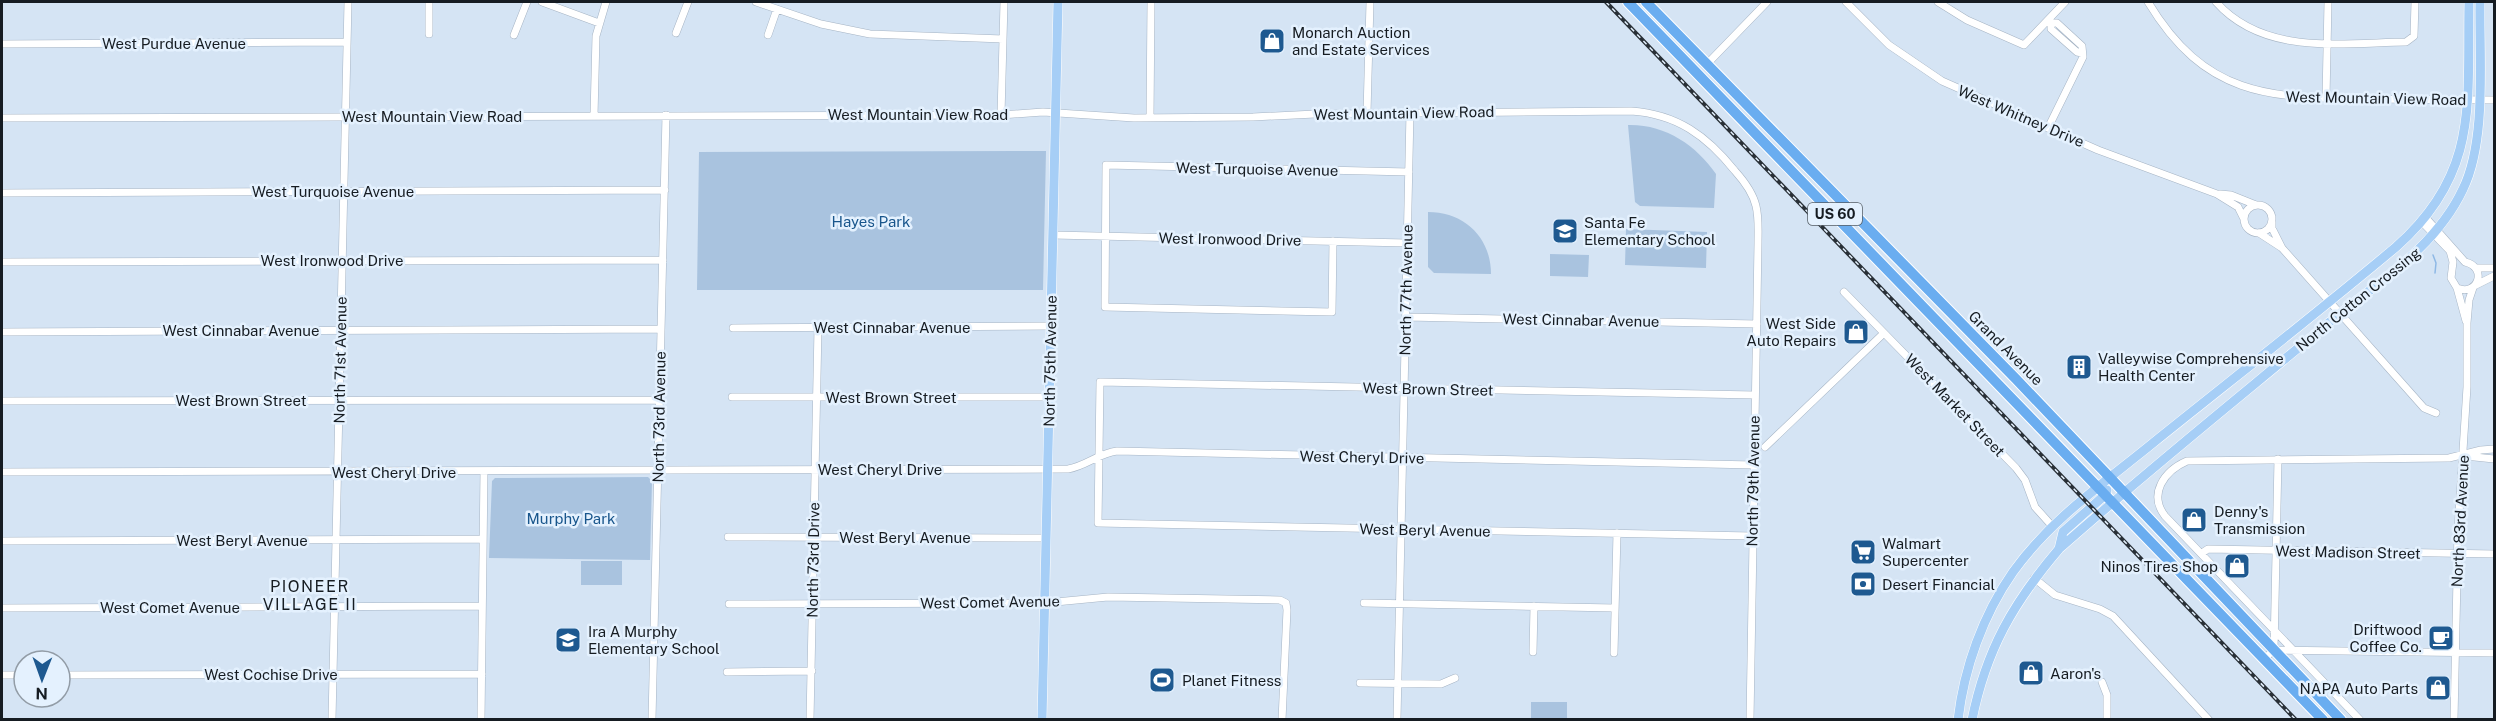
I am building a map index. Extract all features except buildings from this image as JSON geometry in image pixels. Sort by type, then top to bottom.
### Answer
[{"type":"highway","name":"Grand Avenue","points":[[1628,2],[1907,287],[2323,720]]},
{"type":"highway","name":"Grand Avenue","points":[[1646,2],[2111,477],[2341,720]]},
{"type":"main road","name":"North 75th Avenue","points":[[1042,720],[1058,2]]},
{"type":"main road","points":[[2468,100],[2469,2]]},
{"type":"main road","points":[[2479,100],[2480,2]]},
{"type":"main road","name":"North Cotton Crossing","points":[[1972,720],[1982,677],[2001,631],[2034,578],[2105,495],[2111,477],[2396,247],[2424,220],[2454,170],[2463,139],[2468,100]]},
{"type":"main road","name":"North Cotton Crossing","points":[[1958,720],[1967,671],[1986,622],[2013,573],[2053,527],[2105,495],[2125,493],[2406,261],[2436,232],[2457,202],[2472,166],[2478,140],[2479,100]]},
{"type":"main road","points":[[2454,170],[2472,166]]},
{"type":"main road","points":[[1986,622],[2001,631]]},
{"type":"street","name":"North 71st Avenue","points":[[332,720],[348,2]]},
{"type":"street","points":[[429,2],[429,34]]},
{"type":"street","points":[[514,35],[526,2]]},
{"type":"street","points":[[542,2],[599,22]]},
{"type":"street","points":[[594,116],[594,49],[599,22],[606,2]]},
{"type":"street","points":[[676,33],[688,2]]},
{"type":"street","points":[[756,2],[821,24],[870,34],[1003,39]]},
{"type":"street","points":[[1002,115],[1004,2]]},
{"type":"street","points":[[1150,118],[1151,2]]},
{"type":"street","points":[[1367,113],[1370,2]]},
{"type":"street","points":[[1707,64],[1767,2]]},
{"type":"street","name":"West Whitney Drive","points":[[1846,2],[1889,45],[1931,75],[2098,150],[2217,194],[2238,207],[2249,230],[2259,233],[2282,248]]},
{"type":"street","points":[[1938,2],[1967,20],[2024,45],[2049,22],[2065,2]]},
{"type":"street","name":"West Mountain View Road","points":[[2148,2],[2167,29],[2195,58],[2229,81],[2262,93],[2326,98],[2494,100]]},
{"type":"street","points":[[2216,2],[2236,19],[2255,30],[2283,40],[2327,42],[2406,42],[2412,40],[2415,2]]},
{"type":"street","points":[[2326,98],[2328,2]]},
{"type":"street","points":[[768,35],[777,9]]},
{"type":"street","points":[[2048,128],[2081,62],[2082,53],[2082,46],[2071,35],[2057,22],[2049,22]]},
{"type":"street","name":"West Purdue Avenue","points":[[2,44],[347,42]]},
{"type":"street","name":"West Mountain View Road","points":[[2,118],[1056,113],[1150,118],[1410,112],[1631,111],[1668,117],[1688,126],[1728,162],[1747,185],[1756,205],[1758,243]]},
{"type":"street","name":"North 77th Avenue","points":[[1397,720],[1410,112]]},
{"type":"street","name":"North 73rd Avenue","points":[[652,720],[666,115]]},
{"type":"street","name":"West Turquoise Avenue","points":[[1106,237],[1106,165],[1408,172]]},
{"type":"street","name":"West Turquoise Avenue","points":[[2,193],[665,190]]},
{"type":"street","name":"West Whitney Drive","points":[[2217,194],[2231,195],[2268,209],[2273,231],[2282,248],[2424,408],[2436,413]]},
{"type":"street","points":[[2244,219],[2249,208],[2256,205]]},
{"type":"street","name":"North 83rd Avenue","points":[[2424,220],[2465,262],[2476,268],[2479,277],[2474,286],[2467,323],[2467,387],[2458,554],[2454,720]]},
{"type":"street","points":[[2259,233],[2266,230],[2272,222]]},
{"type":"street","name":"North 83rd Avenue","points":[[2436,232],[2450,251],[2451,278],[2457,288],[2467,323]]},
{"type":"street","name":"West Ironwood Drive","points":[[1053,235],[1407,243]]},
{"type":"street","points":[[1106,237],[1105,307],[1332,312],[1333,242]]},
{"type":"street","name":"North 79th Avenue","points":[[1750,720],[1758,243]]},
{"type":"street","name":"West Ironwood Drive","points":[[2,262],[663,260]]},
{"type":"street","points":[[2452,270],[2458,264],[2465,262]]},
{"type":"street","points":[[2476,268],[2494,268]]},
{"type":"street","points":[[2457,288],[2466,290],[2494,276]]},
{"type":"street","name":"West Market Street","points":[[1844,292],[2016,468],[2025,480],[2035,507],[2053,527]]},
{"type":"street","name":"West Cinnabar Avenue","points":[[1406,316],[1757,324]]},
{"type":"street","name":"West Cinnabar Avenue","points":[[733,328],[1051,326]]},
{"type":"street","name":"North 73rd Drive","points":[[810,720],[818,328]]},
{"type":"street","name":"West Cinnabar Avenue","points":[[2,332],[661,329]]},
{"type":"street","points":[[1765,447],[1884,333]]},
{"type":"street","name":"West Brown Street","points":[[1099,456],[1100,382],[1755,395]]},
{"type":"street","name":"West Brown Street","points":[[732,397],[1050,397]]},
{"type":"street","name":"West Brown Street","points":[[2,401],[660,400]]},
{"type":"street","points":[[2360,720],[2165,516],[2157,503],[2157,493],[2161,483],[2177,467],[2187,461],[2449,458],[2481,450],[2494,450]]},
{"type":"street","name":"West Cheryl Drive","points":[[2,472],[1048,468],[1078,467],[1099,456],[1117,451],[1754,465]]},
{"type":"street","name":"West Beryl Avenue","points":[[1099,456],[1098,523],[1752,536]]},
{"type":"street","points":[[2463,456],[2494,459]]},
{"type":"street","points":[[2274,650],[2278,459]]},
{"type":"street","points":[[481,720],[484,471]]},
{"type":"street","points":[[1614,653],[1617,533]]},
{"type":"street","name":"West Beryl Avenue","points":[[728,537],[1046,538]]},
{"type":"street","name":"West Beryl Avenue","points":[[2,541],[483,538]]},
{"type":"street","name":"West Madison Street","points":[[2202,554],[2208,549],[2494,554]]},
{"type":"street","points":[[2034,578],[2055,595],[2100,609],[2113,616],[2209,720]]},
{"type":"street","name":"West Comet Avenue","points":[[729,604],[1045,603],[1108,597],[1280,600],[1286,603],[1282,720]]},
{"type":"street","points":[[1364,603],[1615,608]]},
{"type":"street","name":"West Comet Avenue","points":[[2,608],[483,606]]},
{"type":"street","points":[[1533,652],[1534,606]]},
{"type":"street","points":[[2264,659],[2274,650],[2292,649],[2494,653]]},
{"type":"street","points":[[727,672],[812,670]]},
{"type":"street","name":"West Cochise Drive","points":[[72,675],[482,674]]},
{"type":"street","points":[[1360,682],[1441,684],[1455,678]]},
{"type":"street","points":[[2102,682],[2107,695],[2107,720]]},
{"type":"green space","points":[[1628,125],[1655,128],[1667,132],[1699,154],[1716,174],[1714,208],[1640,206],[1635,202]]},
{"type":"green space","name":"Hayes Park","points":[[1046,151],[1043,290],[697,290],[699,152]]},
{"type":"green space","points":[[1428,212],[1453,216],[1473,229],[1481,238],[1486,249],[1491,274],[1434,273],[1428,267]]},
{"type":"green space","points":[[1626,229],[1707,232],[1706,268],[1625,265]]},
{"type":"green space","points":[[1550,254],[1589,255],[1588,277],[1550,276]]},
{"type":"green space","name":"Murphy Park","points":[[648,477],[652,481],[650,560],[489,558],[492,481],[495,478]]},
{"type":"green space","points":[[581,561],[622,561],[622,585],[581,585]]},
{"type":"green space","points":[[1531,702],[1567,702],[1567,719],[1531,719]]},
{"type":"waterway","points":[[2433,255],[2436,263],[2435,273]]},
{"type":"railway","points":[[1606,2],[2296,720]]},
{"type":"place","name":"Monarch Auction and Estate Services","points":[[1272,41]]},
{"type":"place","name":"Santa Fe Elementary School","points":[[1565,231]]},
{"type":"place","name":"West Side Auto Repairs","points":[[1856,332]]},
{"type":"place","name":"Valleywise Comprehensive Health Center","points":[[2079,367]]},
{"type":"place","name":"Denny's Transmission","points":[[2194,520]]},
{"type":"place","name":"Walmart Supercenter","points":[[1863,552]]},
{"type":"place","name":"Ninos Tires Shop","points":[[2237,566]]},
{"type":"place","name":"Desert Financial","points":[[1863,584]]},
{"type":"place","name":"Driftwood Coffee Co.","points":[[2441,638]]},
{"type":"place","name":"Ira A Murphy Elementary School","points":[[568,640]]},
{"type":"place","name":"Aaron's","points":[[2031,673]]},
{"type":"place","name":"Planet Fitness","points":[[1162,680]]},
{"type":"place","name":"NAPA Auto Parts","points":[[2438,688]]},
{"type":"district","name":"PIONEER VILLAGE II","points":[[310,595]]}]
